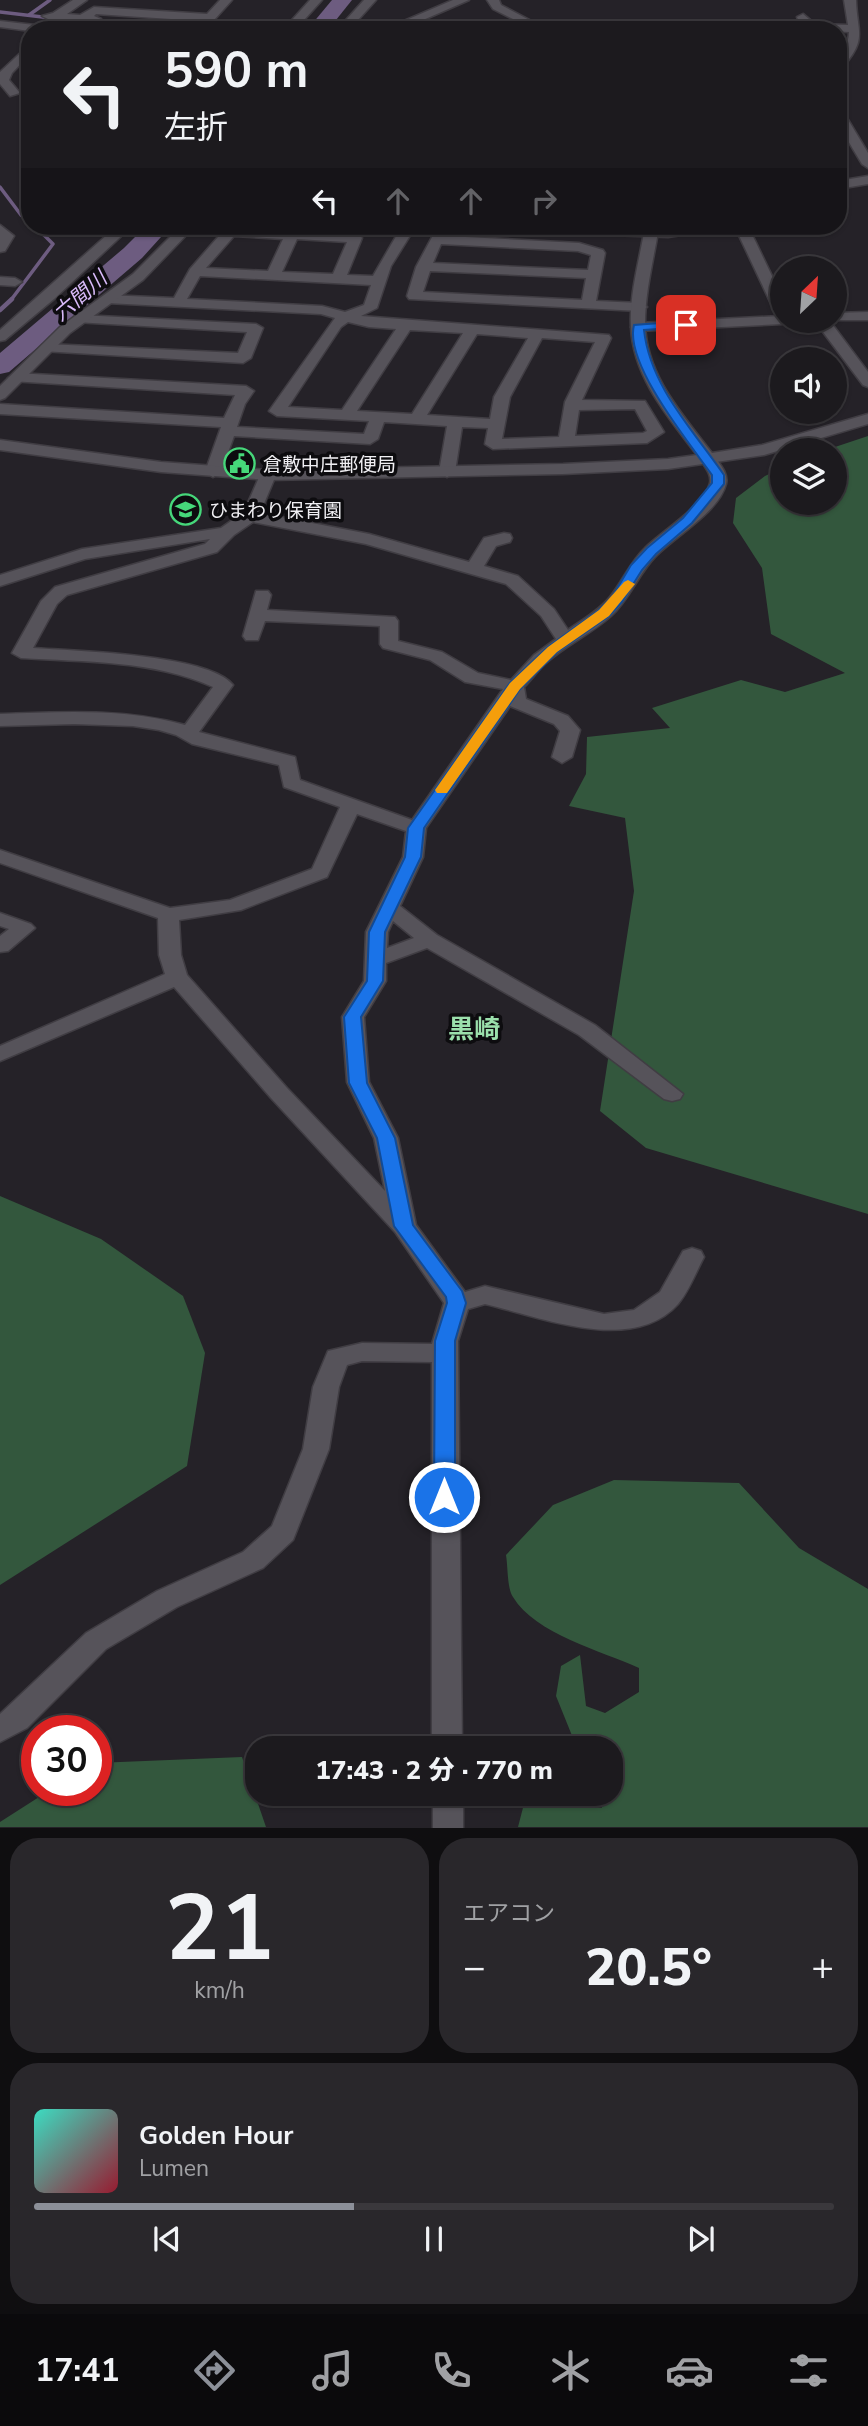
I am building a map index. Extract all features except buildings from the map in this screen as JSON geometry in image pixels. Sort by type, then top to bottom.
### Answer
[{"type":"street","points":[[81,0],[52,16],[111,21]]},
{"type":"street","points":[[207,21],[226,0]]},
{"type":"street","points":[[297,21],[316,0]]},
{"type":"street","points":[[352,21],[370,0]]},
{"type":"street","points":[[411,21],[463,0]]},
{"type":"street","points":[[493,0],[497,8],[525,21]]},
{"type":"street","points":[[847,60],[855,55],[860,30],[849,12],[850,0]]},
{"type":"street","points":[[129,4],[213,15]]},
{"type":"street","points":[[83,18],[94,10],[213,15]]},
{"type":"street","points":[[803,17],[804,21]]},
{"type":"street","points":[[0,24],[21,26]]},
{"type":"street","points":[[6,85],[6,72],[21,56]]},
{"type":"street","points":[[847,128],[868,164]]},
{"type":"street","points":[[847,184],[868,180]]},
{"type":"street","points":[[0,337],[115,235]]},
{"type":"street","points":[[0,394],[80,319],[138,277],[179,235]]},
{"type":"street","points":[[178,303],[195,272],[227,235]]},
{"type":"street","points":[[273,276],[292,235],[355,238],[338,279]]},
{"type":"street","points":[[404,235],[384,267],[370,308],[345,317],[336,324],[277,411],[497,424]]},
{"type":"street","points":[[439,235],[423,267],[414,296],[640,307]]},
{"type":"street","points":[[404,1226],[386,1138],[358,1083],[353,1017],[375,981],[377,932],[413,857],[416,828],[515,686],[565,639],[611,606],[651,551],[688,521],[711,496],[718,484],[718,475],[649,372],[640,344],[638,327],[650,235]]},
{"type":"street","points":[[745,235],[770,287]]},
{"type":"street","points":[[436,240],[579,247],[598,253],[588,304]]},
{"type":"street","points":[[423,267],[594,274]]},
{"type":"street","points":[[195,272],[380,281]]},
{"type":"street","points":[[107,299],[322,310],[369,323],[604,338],[572,405],[566,440]]},
{"type":"street","points":[[47,348],[243,358],[263,307]]},
{"type":"street","points":[[847,317],[868,316]]},
{"type":"street","points":[[80,319],[256,328]]},
{"type":"street","points":[[638,327],[770,321]]},
{"type":"street","points":[[347,414],[405,326]]},
{"type":"street","points":[[417,418],[472,330]]},
{"type":"street","points":[[831,333],[868,382]]},
{"type":"street","points":[[537,334],[502,397],[493,444],[648,438],[656,432],[640,404],[572,405]]},
{"type":"street","points":[[16,379],[246,391],[229,427],[213,472]]},
{"type":"street","points":[[0,409],[370,439],[379,416]]},
{"type":"street","points":[[0,446],[213,472],[268,475],[446,472],[668,464],[708,459],[764,450],[868,419]]},
{"type":"street","points":[[446,472],[455,422]]},
{"type":"street","points":[[190,732],[224,685],[212,678],[143,662],[21,653],[50,601],[61,592],[134,568],[211,548],[228,531],[250,516],[257,506],[268,475]]},
{"type":"street","points":[[250,516],[369,540],[512,580],[548,613],[565,639]]},
{"type":"street","points":[[0,581],[82,554],[228,531]]},
{"type":"street","points":[[474,568],[490,542],[504,538]]},
{"type":"street","points":[[252,636],[262,595]]},
{"type":"street","points":[[257,615],[389,621],[389,644],[436,656],[472,678],[515,686]]},
{"type":"street","points":[[515,686],[517,702],[561,720],[570,730],[562,757]]},
{"type":"street","points":[[0,720],[137,720],[190,732],[199,740],[288,761],[291,783],[416,828]]},
{"type":"street","points":[[0,856],[169,915],[234,906],[320,873],[351,806]]},
{"type":"street","points":[[388,906],[429,940],[587,1030],[672,1094]]},
{"type":"street","points":[[169,915],[170,955],[177,977],[279,1093],[404,1226],[456,1296],[457,1303],[445,1341],[447,1736]]},
{"type":"street","points":[[0,919],[24,928],[0,946]]},
{"type":"street","points":[[376,960],[429,940]]},
{"type":"street","points":[[0,1054],[177,977]]},
{"type":"street","points":[[457,1303],[485,1295],[604,1323],[640,1318],[669,1298],[692,1257]]},
{"type":"street","points":[[0,1730],[18,1719],[96,1641],[167,1600],[253,1560],[283,1531],[316,1449],[326,1387],[337,1357],[362,1352],[446,1353]]},
{"type":"street","points":[[448,1806],[448,1828]]},
{"type":"green space","points":[[868,436],[868,1214],[646,1148],[600,1111],[634,891],[625,818],[569,806],[586,774],[587,737],[670,728],[652,708],[741,680],[785,692],[845,673],[771,634],[762,568],[733,523],[736,498],[770,474],[770,515],[847,515],[847,443]]},
{"type":"green space","points":[[0,1196],[101,1239],[183,1296],[205,1353],[187,1466],[0,1585]]},
{"type":"green space","points":[[614,1480],[739,1483],[799,1548],[868,1589],[868,1827],[518,1827],[523,1806],[623,1806],[623,1736],[572,1736],[556,1696],[561,1666],[580,1655],[586,1706],[605,1713],[639,1692],[639,1668],[553,1631],[523,1610],[511,1593],[506,1555],[553,1505]]},
{"type":"green space","points":[[242,1757],[245,1766],[245,1806],[259,1806],[266,1827],[0,1827],[0,1822],[25,1806],[112,1806],[112,1762]]},
{"type":"waterway","points":[[29,15],[50,0]]},
{"type":"waterway","name":"六間川","points":[[324,21],[342,0]]},
{"type":"waterway","points":[[0,12],[51,18]]},
{"type":"waterway","points":[[0,187],[21,215]]},
{"type":"waterway","points":[[11,300],[53,244],[44,235]]},
{"type":"waterway","name":"六間川","points":[[0,366],[133,253],[150,235]]},
{"type":"waterway","points":[[0,310],[11,300]]},
{"type":"waterway","points":[[31,331],[42,333]]},
{"type":"slow traffic","points":[[442,790],[515,686],[552,649],[604,613],[628,584]]},
{"type":"place","name":"倉敷中庄郵便局","points":[[240,464]]},
{"type":"place","name":"ひまわり保育園","points":[[186,510]]},
{"type":"district","name":"黒崎","points":[[474,1029]]},
{"type":"route","points":[[444,1497],[445,1341],[457,1303],[456,1296],[404,1226],[386,1138],[358,1083],[353,1017],[375,981],[377,932],[413,857],[416,828],[515,686],[552,649],[604,613],[618,599],[636,568],[651,551],[688,521],[711,496],[718,484],[718,475],[649,372],[640,344],[638,327],[686,325]]}]
